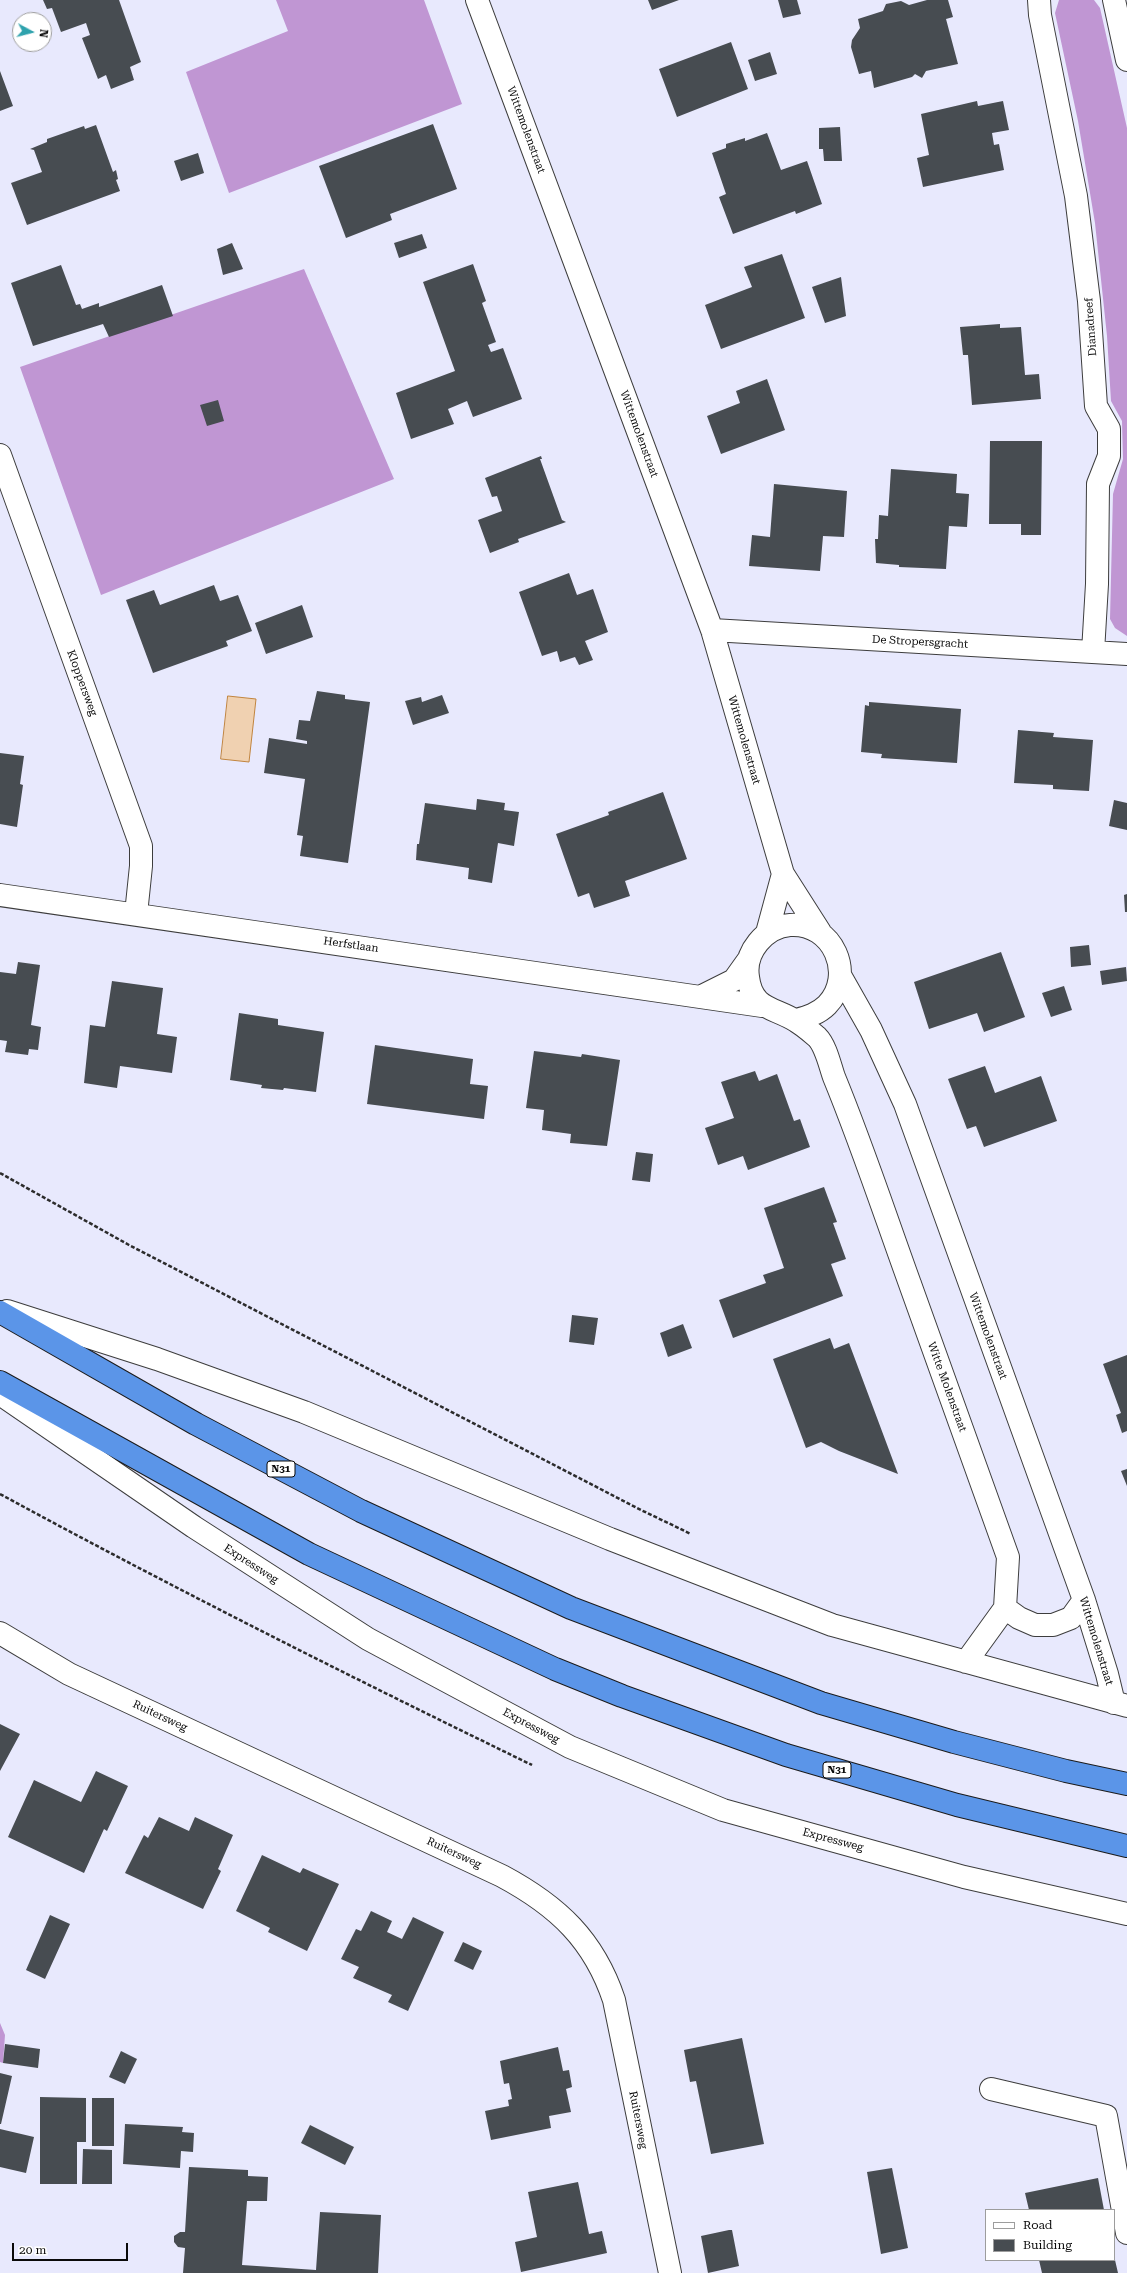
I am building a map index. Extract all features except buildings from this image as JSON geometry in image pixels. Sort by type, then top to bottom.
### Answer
[{"type":"highway","name":"N31","points":[[0,1312],[196,1424],[361,1511],[571,1608],[821,1703],[954,1742],[1066,1771],[1127,1784]]},
{"type":"highway","name":"N31","points":[[0,1382],[309,1554],[555,1669],[622,1696],[786,1755],[957,1805],[1127,1846]]},
{"type":"street","name":"Wittemolenstraat","points":[[477,0],[712,630],[783,874],[820,932]]},
{"type":"street","name":"Dianadreef","points":[[1039,0],[1040,15],[1076,196],[1089,301],[1096,406],[1109,429],[1109,456],[1098,484],[1097,584],[1093,652]]},
{"type":"street","points":[[1114,0],[1127,60]]},
{"type":"street","name":"Kloppersweg","points":[[0,455],[141,846],[141,866],[136,914]]},
{"type":"street","name":"De Stropersgracht","points":[[712,630],[1127,654]]},
{"type":"street","points":[[702,996],[734,980],[756,945],[767,933],[783,874]]},
{"type":"street","name":"Herfstlaan","points":[[0,895],[702,996],[762,1006]]},
{"type":"street","points":[[748,959],[747,976],[751,992],[762,1006],[796,1020],[813,1015],[826,1006],[836,993],[841,977],[840,961],[834,946],[820,932],[805,926],[789,925],[767,933]]},
{"type":"street","name":"Wittemolenstraat","points":[[841,977],[871,1030],[905,1104],[1084,1600],[1107,1674],[1120,1704]]},
{"type":"street","name":"Witte Molenstraat","points":[[796,1020],[819,1039],[855,1128],[1008,1557],[1006,1608]]},
{"type":"street","points":[[0,1308],[156,1359],[304,1412],[603,1536],[832,1625],[1120,1704]]},
{"type":"street","name":"Expressweg","points":[[0,1394],[194,1527],[368,1639],[570,1747],[723,1810],[964,1877],[1127,1916]]},
{"type":"street","points":[[966,1662],[982,1643],[1006,1608],[1019,1618],[1035,1625],[1053,1625],[1071,1618],[1084,1600]]},
{"type":"street","name":"Ruitersweg","points":[[0,1633],[69,1674],[514,1882],[566,1919],[579,1934],[598,1961],[614,2000],[670,2273]]},
{"type":"street","points":[[991,2089],[1106,2116],[1127,2233]]},
{"type":"path","points":[[0,1173],[129,1245],[634,1506],[697,1537]]},
{"type":"shaded area","points":[[276,0],[424,0],[462,104],[229,193],[186,72],[288,31]]},
{"type":"shaded area","points":[[1059,0],[1094,0],[1100,8],[1127,128],[1127,636],[1115,628],[1110,619],[1113,494],[1123,459],[1122,421],[1111,401],[1107,336],[1095,223],[1078,121],[1055,13]]},
{"type":"shaded area","points":[[304,269],[394,479],[101,595],[20,367]]},
{"type":"shaded area","points":[[228,696],[256,699],[249,762],[221,759]]},
{"type":"shaded area","points":[[0,2023],[5,2035],[3,2063],[0,2062]]}]
